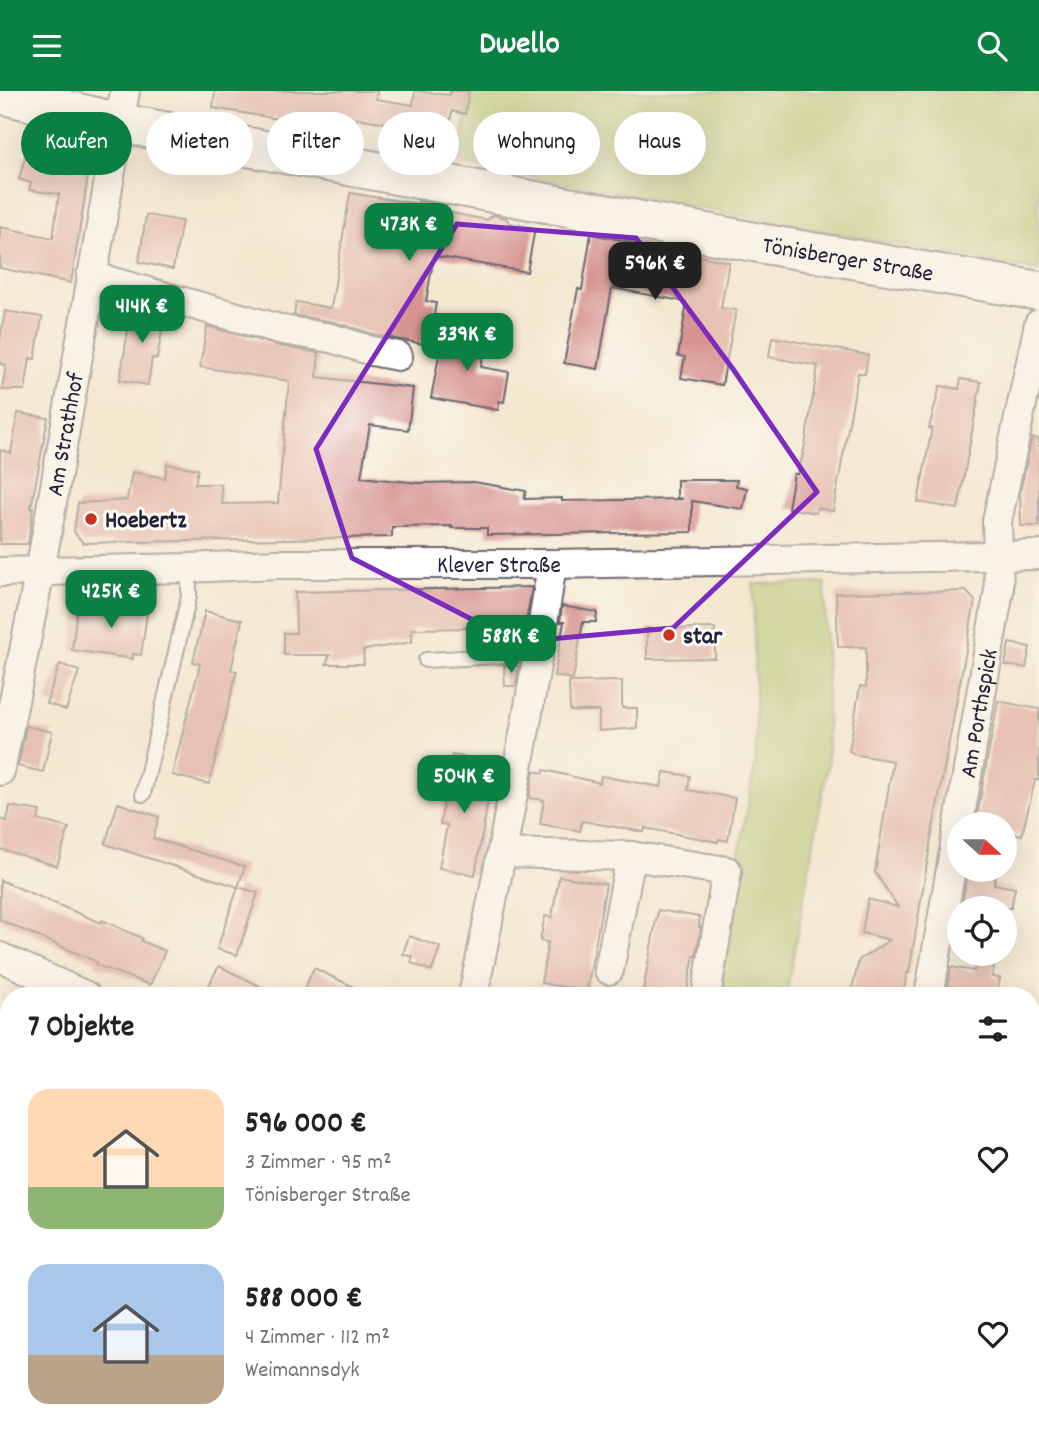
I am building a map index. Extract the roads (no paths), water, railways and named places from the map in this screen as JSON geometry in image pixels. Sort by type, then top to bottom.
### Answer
[{"type":"street","name":"Tönisberger Straße","points":[[0,94],[122,107],[752,242],[1039,291]]},
{"type":"street","name":"Am Strathhof","points":[[0,771],[6,714],[40,571],[122,107]]},
{"type":"street","points":[[91,276],[283,330],[331,338],[398,356]]},
{"type":"street","points":[[998,555],[997,520],[1039,324]]},
{"type":"street","name":"Am Porthspick","points":[[931,987],[999,590],[998,555]]},
{"type":"street","name":"Klever Straße","points":[[0,572],[276,564],[552,564],[1039,555]]},
{"type":"street","points":[[475,987],[539,653],[552,564]]},
{"type":"street","points":[[502,853],[631,856],[727,871],[708,987]]},
{"type":"street","points":[[609,970],[631,856]]},
{"type":"street","points":[[0,957],[66,987]]},
{"type":"lane","points":[[143,794],[189,597],[189,568]]},
{"type":"lane","points":[[426,660],[539,653]]},
{"type":"place","name":"Hoebertz","points":[[91,519]]},
{"type":"place","name":"star","points":[[669,635]]}]
